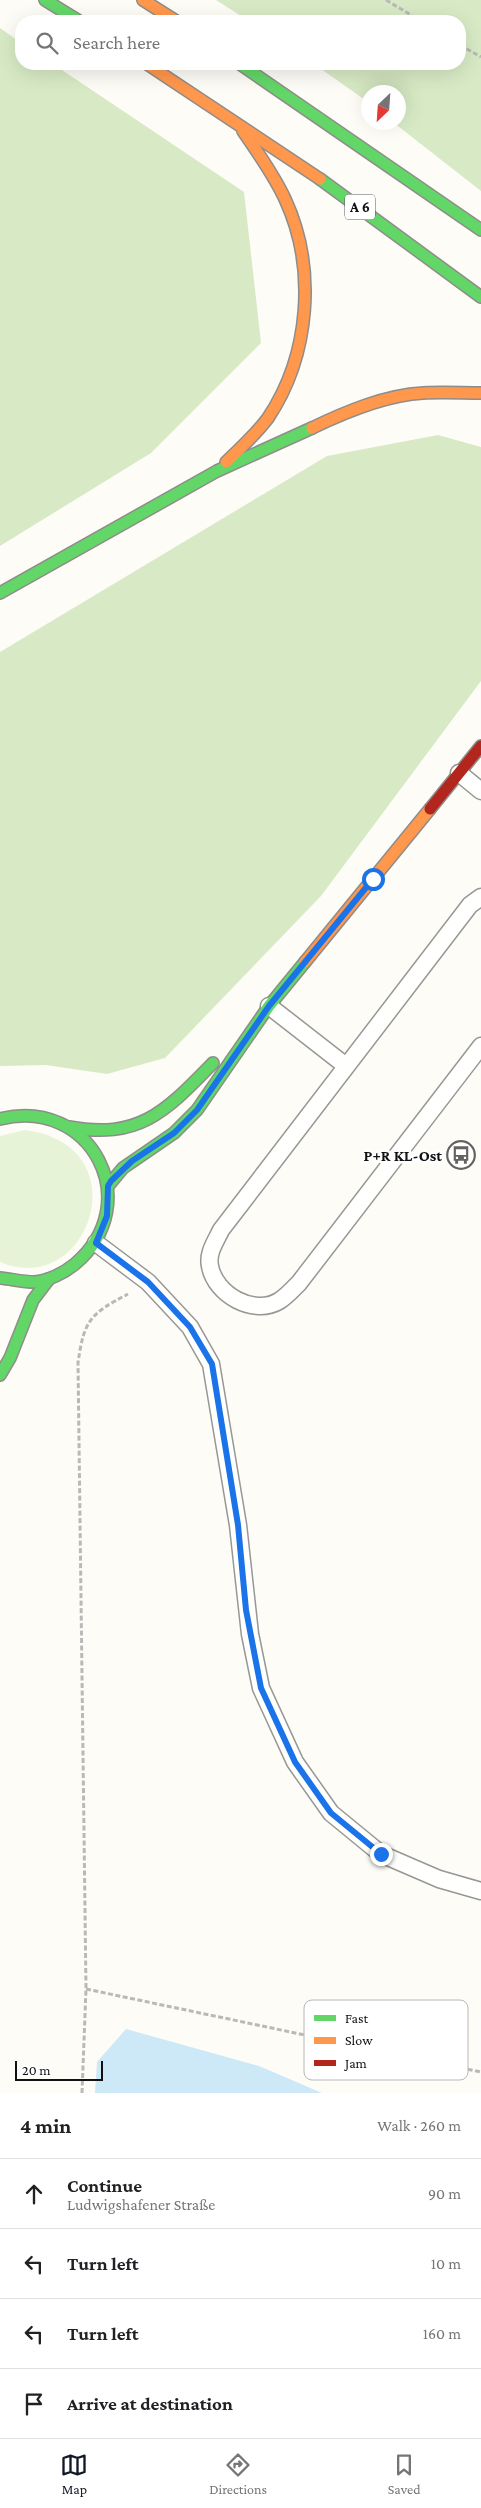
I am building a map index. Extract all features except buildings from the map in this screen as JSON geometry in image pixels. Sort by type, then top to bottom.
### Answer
[{"type":"main road","points":[[45,0],[69,15]]},
{"type":"main road","points":[[143,0],[167,15]]},
{"type":"main road","name":"A 6","points":[[157,70],[236,119],[356,204],[481,297]]},
{"type":"main road","points":[[249,70],[481,230]]},
{"type":"main road","points":[[217,471],[256,432],[280,397],[299,346],[305,304],[303,256],[289,209],[277,182],[236,119]]},
{"type":"main road","points":[[0,593],[217,471],[276,446],[334,418],[385,400],[421,393],[481,393]]},
{"type":"main road","points":[[108,1186],[123,1168],[174,1133],[197,1110],[269,1006],[481,746]]},
{"type":"main road","points":[[0,1119],[19,1115],[35,1116],[89,1132],[115,1132],[155,1116],[181,1097],[269,1006]]},
{"type":"main road","points":[[0,1278],[18,1282],[34,1282],[50,1278],[76,1265],[96,1243],[107,1216],[108,1186],[104,1171],[89,1145],[66,1126]]},
{"type":"main road","points":[[0,1375],[10,1358],[33,1300],[50,1278]]},
{"type":"lane","points":[[459,774],[481,791]]},
{"type":"lane","points":[[481,897],[470,904],[221,1230],[211,1251],[210,1266],[216,1282],[227,1293],[244,1304],[261,1307],[279,1301],[299,1283],[481,1046]]},
{"type":"lane","points":[[269,1006],[346,1066]]},
{"type":"lane","points":[[96,1243],[148,1282],[190,1327],[212,1364],[238,1525],[250,1634],[261,1688],[295,1762],[331,1813],[381,1854],[439,1879],[481,1890]]},
{"type":"path","points":[[386,0],[411,15]]},
{"type":"path","points":[[466,49],[481,58]]},
{"type":"path","points":[[82,2093],[86,1989],[78,1363],[82,1337],[90,1318],[108,1305],[148,1282]]},
{"type":"path","points":[[86,1989],[304,2035]]},
{"type":"path","points":[[468,2069],[481,2072]]},
{"type":"green space","points":[[216,0],[481,0],[481,191],[403,130],[406,130],[406,85],[361,85],[361,97],[323,70],[466,70],[466,15],[240,15]]},
{"type":"green space","points":[[0,28],[15,39],[15,70],[62,70],[244,192],[261,343],[151,453],[0,546]]},
{"type":"green space","points":[[438,435],[481,447],[481,681],[321,896],[165,1058],[107,1074],[46,1065],[0,1066],[0,652],[327,456]]},
{"type":"green space","points":[[25,1130],[61,1142],[83,1162],[92,1188],[90,1216],[78,1241],[58,1260],[31,1268],[0,1262],[0,1136]]},
{"type":"water","points":[[126,2029],[259,2066],[322,2093],[95,2093],[97,2062]]},
{"type":"traffic: fast","points":[[45,0],[69,15]]},
{"type":"traffic: fast","points":[[249,70],[481,230]]},
{"type":"traffic: fast","points":[[320,179],[481,297]]},
{"type":"traffic: fast","points":[[0,593],[217,471],[312,428]]},
{"type":"traffic: fast","points":[[108,1186],[123,1168],[174,1133],[197,1110],[269,1006],[305,962]]},
{"type":"traffic: fast","points":[[69,1127],[94,1130],[115,1129],[133,1125],[150,1118],[166,1108],[181,1095],[213,1063]]},
{"type":"traffic: fast","points":[[0,1119],[32,1116],[60,1123],[83,1139],[99,1160],[107,1185],[106,1212],[96,1239],[75,1264],[56,1276],[45,1280],[26,1282],[0,1278]]},
{"type":"traffic: fast","points":[[0,1375],[10,1358],[33,1300],[49,1279]]},
{"type":"traffic: slow","points":[[143,0],[167,15]]},
{"type":"traffic: slow","points":[[156,70],[320,179]]},
{"type":"traffic: slow","points":[[226,462],[268,418],[282,393],[293,367],[304,311],[305,282],[302,253],[295,226],[276,181],[243,131]]},
{"type":"traffic: slow","points":[[312,428],[352,410],[394,397],[423,393],[481,393]]},
{"type":"traffic: slow","points":[[305,962],[430,809]]},
{"type":"traffic: jam","points":[[430,809],[481,746]]},
{"type":"place","name":"P+R KL-Ost","points":[[461,1155]]},
{"type":"route","points":[[373,879],[269,1006],[197,1110],[174,1133],[142,1153],[123,1168],[111,1181],[108,1186],[107,1216],[103,1230],[96,1243],[148,1282],[190,1327],[212,1364],[238,1525],[246,1610],[261,1688],[295,1762],[331,1813],[381,1854]]}]
